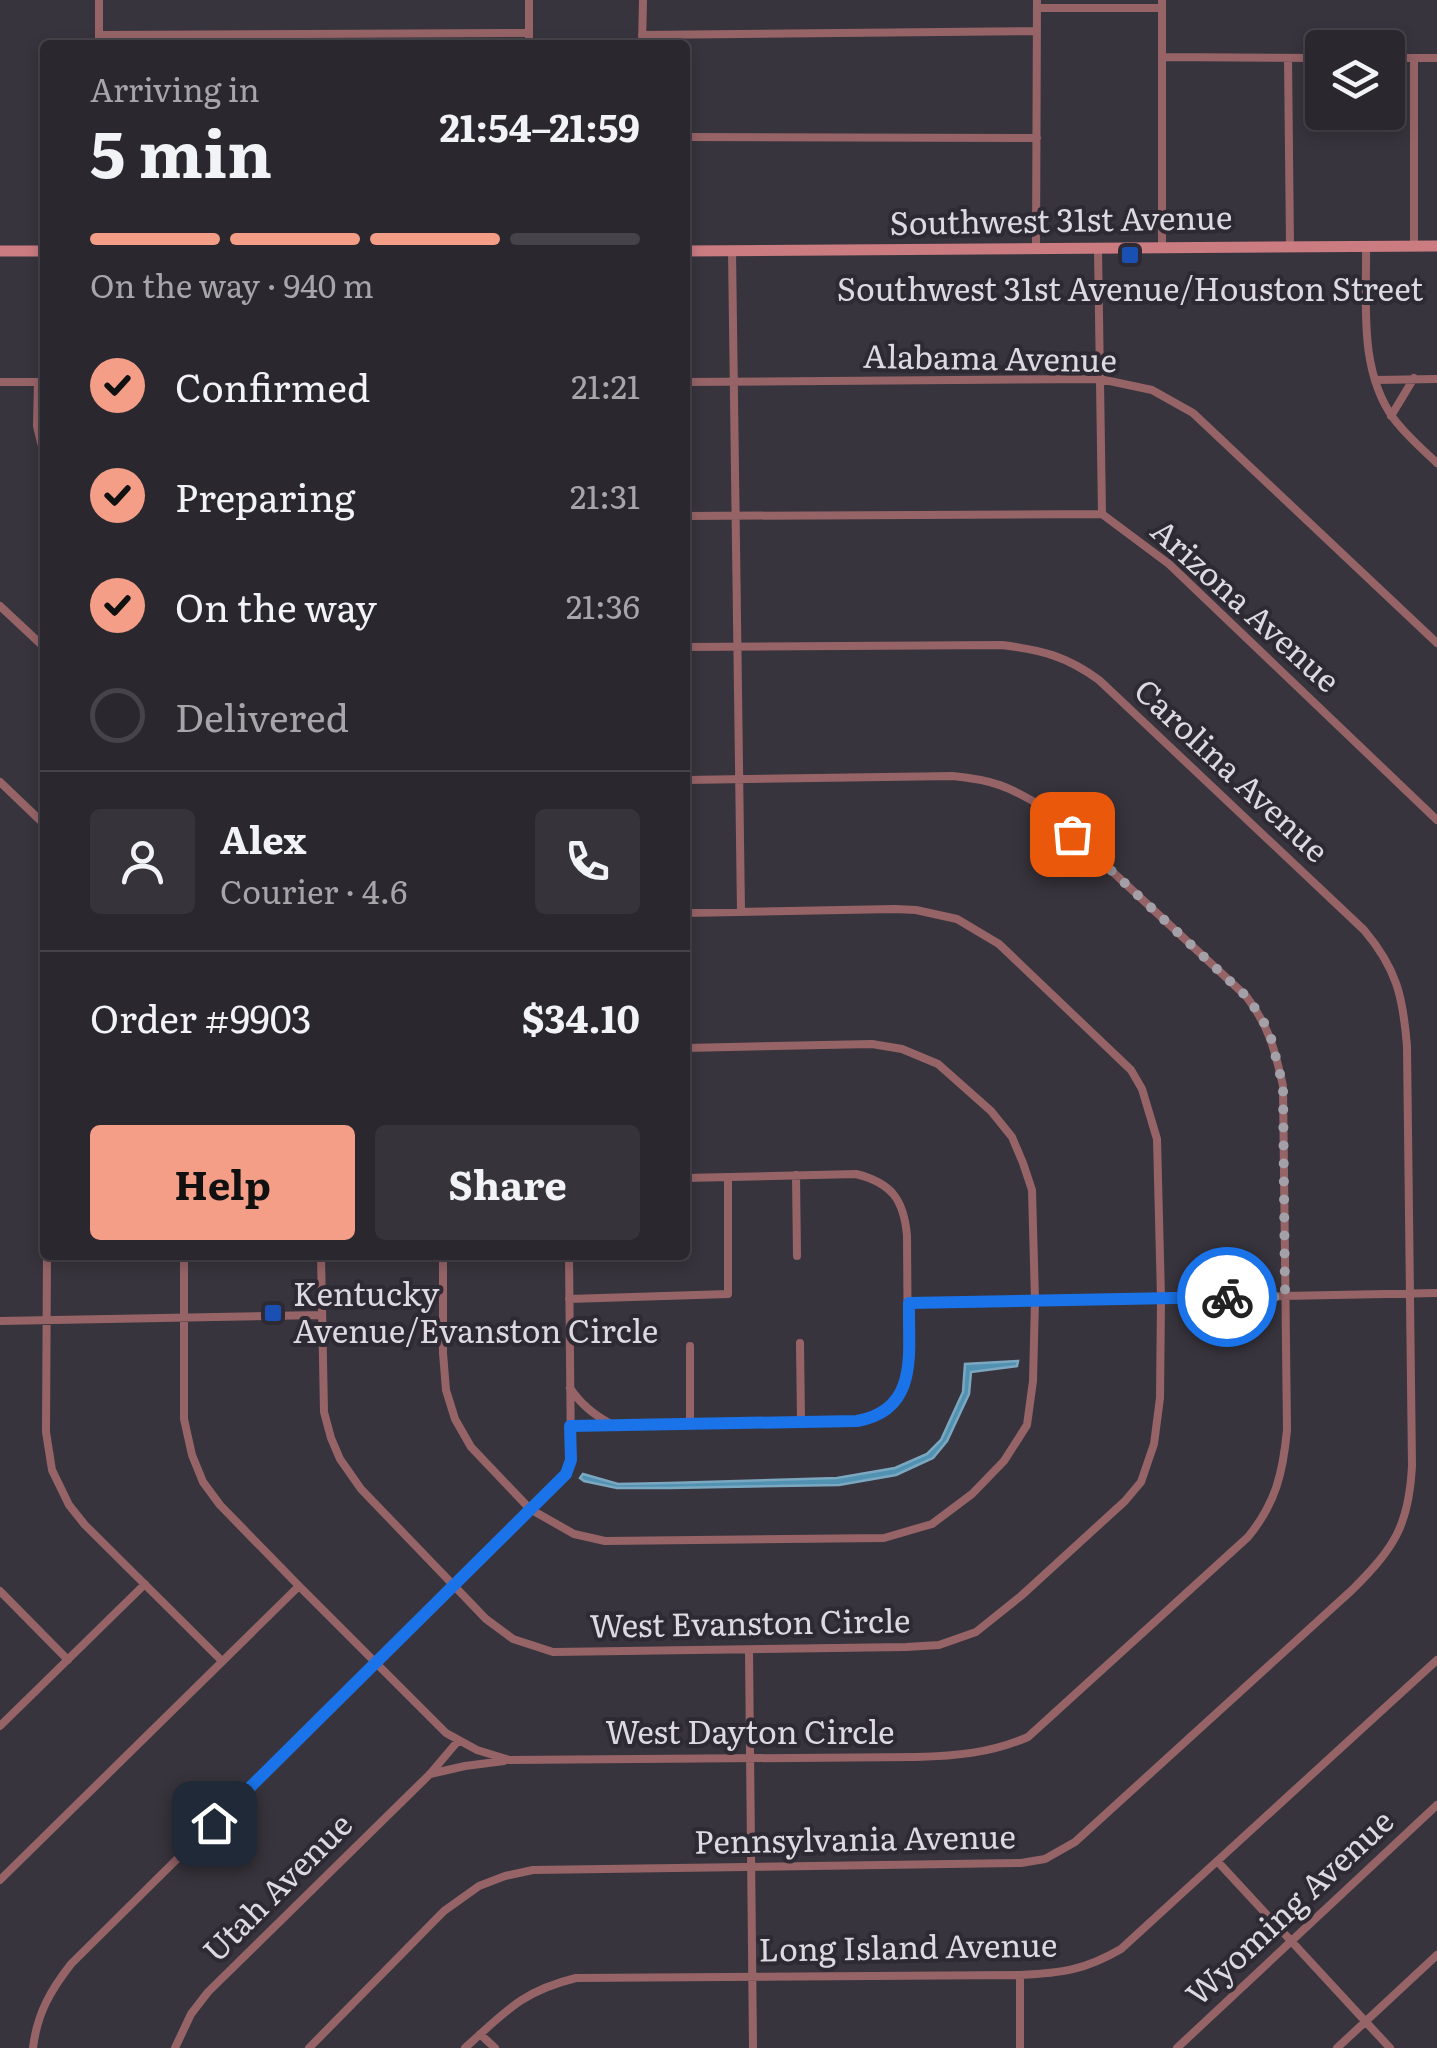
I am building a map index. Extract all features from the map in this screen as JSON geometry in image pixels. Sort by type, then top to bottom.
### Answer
[{"type":"main road","name":"Southwest 31st Avenue","points":[[690,251],[1437,246]]},
{"type":"main road","points":[[0,251],[40,251]]},
{"type":"street","points":[[99,0],[99,40],[529,33]]},
{"type":"street","points":[[529,0],[529,40]]},
{"type":"street","points":[[642,0],[642,40],[1037,32]]},
{"type":"street","points":[[1036,249],[1037,4],[1162,4],[1162,247]]},
{"type":"street","points":[[1162,57],[1305,58]]},
{"type":"street","points":[[1288,58],[1290,246]]},
{"type":"street","points":[[1405,58],[1437,58]]},
{"type":"street","points":[[1414,58],[1414,246]]},
{"type":"street","points":[[690,138],[1038,138]]},
{"type":"street","points":[[1366,246],[1368,356],[1375,380],[1392,416],[1437,463]]},
{"type":"street","points":[[1098,248],[1102,514]]},
{"type":"street","points":[[732,251],[741,912]]},
{"type":"street","points":[[1392,416],[1414,378]]},
{"type":"street","points":[[1375,380],[1437,378]]},
{"type":"street","name":"Alabama Avenue","points":[[690,382],[1100,380],[1152,390],[1193,414],[1437,643]]},
{"type":"street","points":[[0,382],[40,382]]},
{"type":"street","points":[[40,404],[40,435]]},
{"type":"street","name":"Arizona Avenue","points":[[690,516],[1102,514],[1169,564],[1437,820]]},
{"type":"street","points":[[0,606],[40,643]]},
{"type":"street","name":"Carolina Avenue","points":[[690,647],[1002,646],[1073,662],[1098,680],[1364,930],[1390,966],[1399,985],[1408,1046],[1409,1294]]},
{"type":"street","name":"West Dayton Circle","points":[[184,1260],[184,1419],[203,1482],[220,1505],[446,1732],[477,1750],[509,1760],[964,1755],[1004,1748],[1028,1738],[1248,1537],[1262,1519],[1280,1479],[1287,1430],[1283,1086],[1270,1034],[1246,996],[1043,806],[986,779],[952,776],[690,780]]},
{"type":"street","points":[[0,782],[40,820]]},
{"type":"street","name":"West Evanston Circle","points":[[321,1260],[324,1412],[340,1459],[362,1489],[486,1619],[514,1639],[553,1652],[940,1645],[976,1632],[1125,1501],[1141,1482],[1154,1444],[1161,1298],[1157,1139],[1142,1089],[1131,1070],[1000,944],[956,919],[916,910],[690,914]]},
{"type":"street","points":[[443,1260],[446,1390],[456,1420],[471,1447],[530,1509],[574,1534],[606,1541],[884,1538],[932,1524],[972,1494],[1004,1461],[1027,1425],[1033,1381],[1032,1190],[1012,1137],[991,1110],[938,1064],[902,1049],[872,1044],[690,1048]]},
{"type":"street","points":[[570,1426],[857,1421],[880,1415],[896,1403],[904,1389],[908,1373],[907,1236],[900,1201],[886,1187],[873,1178],[856,1174],[690,1178]]},
{"type":"street","points":[[796,1175],[797,1256]]},
{"type":"street","points":[[570,1299],[728,1294],[728,1177]]},
{"type":"street","points":[[46,1260],[46,1432],[52,1470],[70,1506],[85,1525],[222,1661]]},
{"type":"street","points":[[33,2048],[44,2002],[71,1964],[566,1474],[571,1460],[569,1260]]},
{"type":"street","name":"Pennsylvania Avenue","points":[[309,2048],[444,1912],[480,1886],[504,1876],[533,1870],[1021,1863],[1045,1859],[1076,1842],[1352,1590],[1393,1542],[1408,1509],[1411,1489],[1409,1294]]},
{"type":"street","points":[[909,1303],[1437,1294]]},
{"type":"street","points":[[0,1321],[322,1315]]},
{"type":"street","points":[[800,1344],[800,1422]]},
{"type":"street","points":[[690,1346],[690,1424]]},
{"type":"street","points":[[570,1388],[592,1414],[612,1425]]},
{"type":"street","points":[[0,1726],[145,1584]]},
{"type":"street","points":[[0,1880],[299,1586]]},
{"type":"street","points":[[0,1591],[68,1660]]},
{"type":"street","points":[[749,1650],[753,2048]]},
{"type":"street","name":"Long Island Avenue","points":[[466,2048],[512,2005],[532,1992],[576,1978],[1020,1975],[1077,1970],[1099,1962],[1122,1949],[1437,1660]]},
{"type":"street","name":"Utah Avenue","points":[[175,2048],[208,1992],[430,1774],[458,1741]]},
{"type":"street","points":[[430,1774],[509,1760]]},
{"type":"street","name":"Wyoming Avenue","points":[[1177,2048],[1437,1805]]},
{"type":"street","points":[[1218,1862],[1390,2048]]},
{"type":"street","points":[[1337,2048],[1437,1956]]},
{"type":"street","points":[[1020,1975],[1020,2048]]},
{"type":"street","points":[[480,2034],[495,2048]]},
{"type":"water","points":[[1018,1361],[1017,1366],[971,1372],[969,1394],[947,1441],[933,1458],[896,1475],[839,1485],[670,1488],[617,1488],[580,1478],[583,1474],[618,1484],[837,1478],[895,1468],[927,1454],[941,1440],[963,1392],[965,1364]]},
{"type":"way so far","points":[[1072,834],[1246,996],[1270,1034],[1283,1086],[1285,1297],[1227,1297]]},
{"type":"place","name":"Southwest 31st Avenue/Houston Street","points":[[1130,255]]},
{"type":"place","name":"Kentucky Avenue/Evanston Circle","points":[[273,1313]]},
{"type":"route","points":[[214,1823],[566,1474],[571,1460],[570,1426],[870,1419],[896,1403],[904,1389],[908,1373],[909,1303],[1227,1297]]}]
